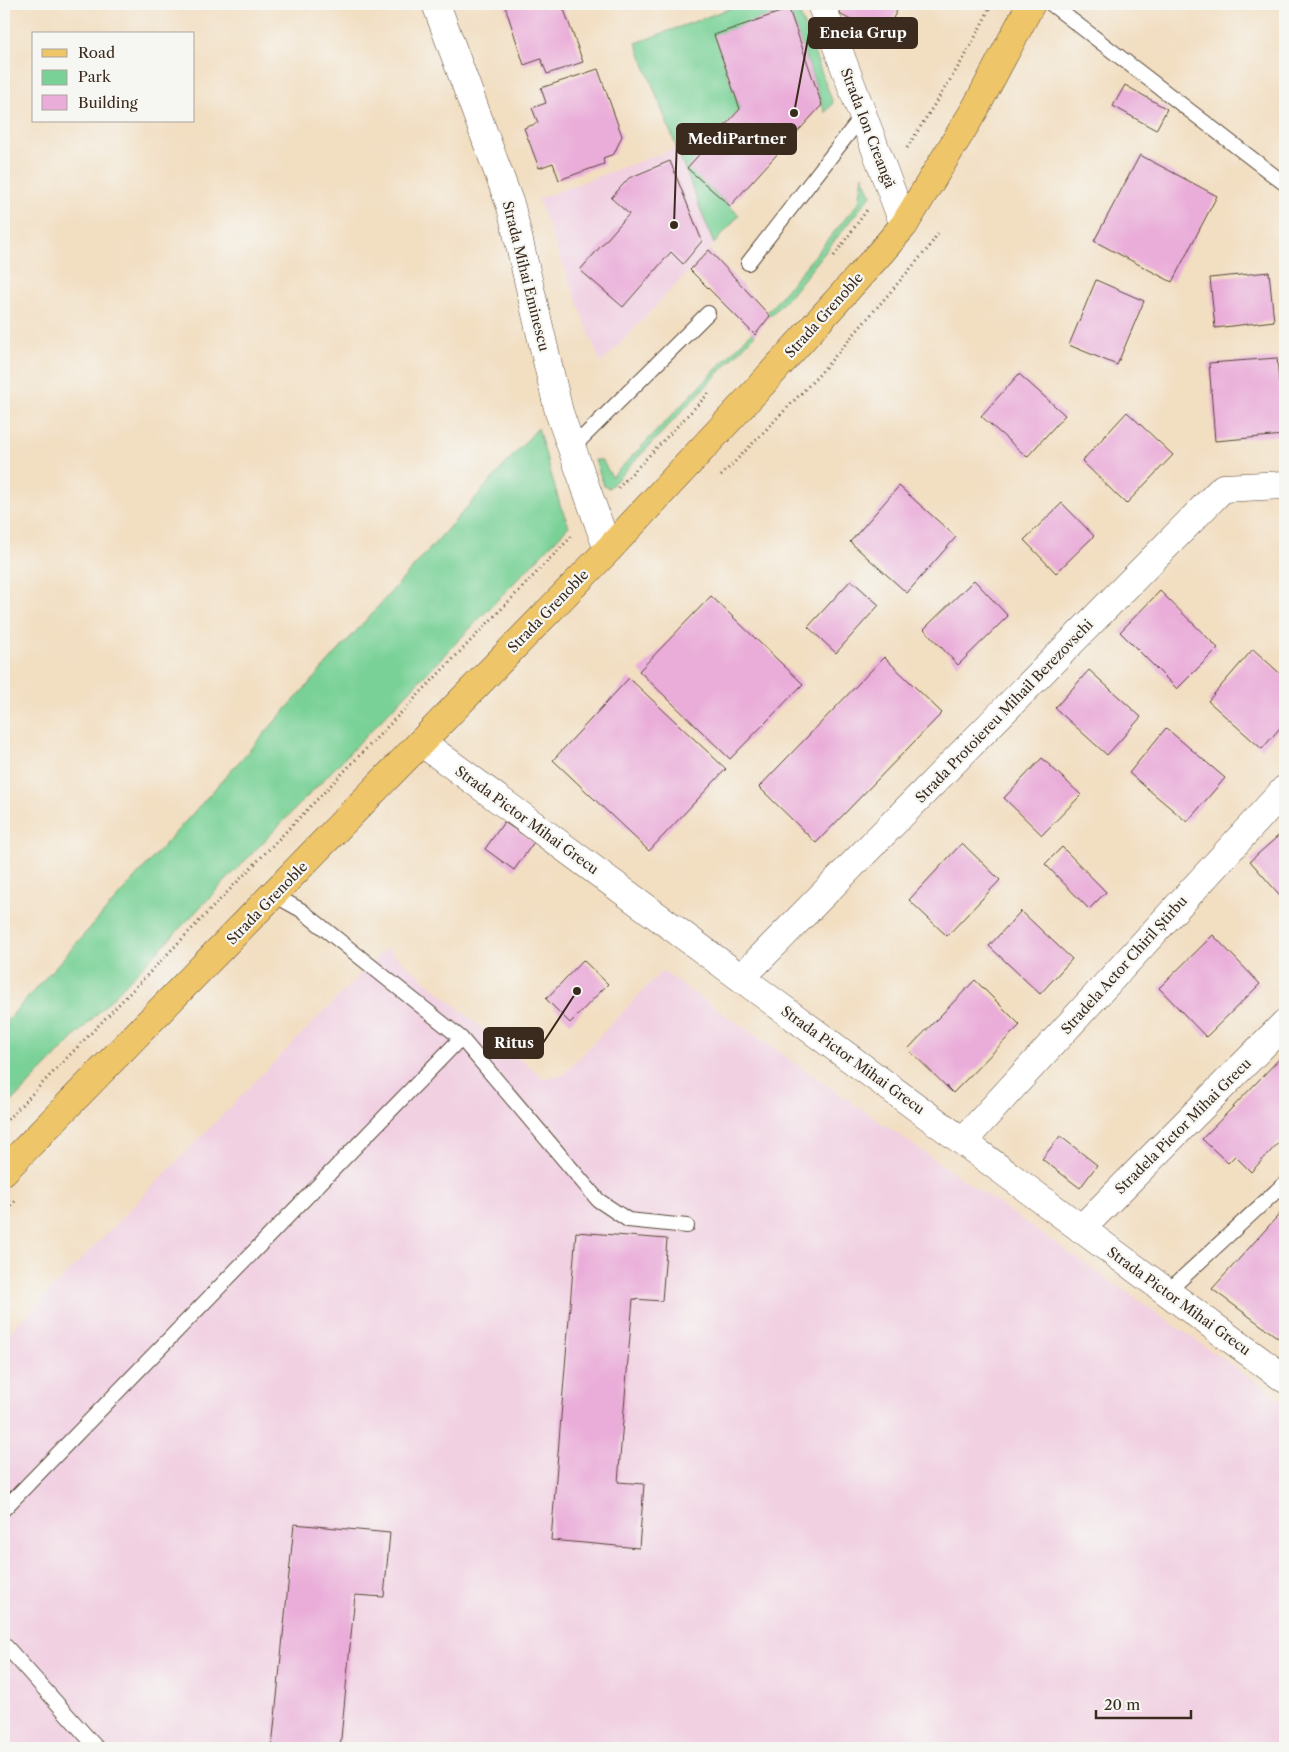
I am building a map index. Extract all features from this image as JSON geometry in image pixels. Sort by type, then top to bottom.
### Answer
[{"type":"main road","name":"Strada Grenoble","points":[[4,1171],[274,896],[608,550],[760,386],[904,224],[976,109],[1031,4]]},
{"type":"street","name":"Strada Mihai Eminescu","points":[[436,4],[510,207],[560,412],[608,550]]},
{"type":"street","name":"Strada Ion Creangă","points":[[821,4],[904,224]]},
{"type":"street","name":"Strada Protoiereu Mihail Berezovschi","points":[[741,978],[1223,488],[1285,485]]},
{"type":"street","name":"Strada Pictor Mihai Grecu","points":[[421,742],[1285,1379]]},
{"type":"street","name":"Stradela Actor Chiril Știrbu","points":[[963,1141],[1285,789]]},
{"type":"street","name":"Stradela Pictor Mihai Grecu","points":[[1081,1229],[1285,1022]]},
{"type":"lane","points":[[1051,4],[1285,184]]},
{"type":"lane","points":[[748,262],[863,115]]},
{"type":"lane","points":[[572,448],[708,313]]},
{"type":"lane","points":[[274,896],[301,910],[461,1038],[598,1200],[628,1220],[687,1226]]},
{"type":"lane","points":[[4,1509],[461,1038]]},
{"type":"lane","points":[[1167,1292],[1285,1184]]},
{"type":"lane","points":[[4,1644],[97,1748]]},
{"type":"path","points":[[831,259],[887,179],[967,53],[992,4]]},
{"type":"path","points":[[4,1123],[716,386]]},
{"type":"shaded area","points":[[676,148],[714,244],[601,364],[538,199]]},
{"type":"shaded area","points":[[386,948],[544,1079],[563,1075],[662,971],[1285,1402],[1285,1748],[4,1748],[4,1338]]},
{"type":"green space","points":[[742,4],[796,4],[833,103],[825,113],[789,9],[715,35],[740,109],[688,168],[739,215],[714,244],[636,43]]},
{"type":"green space","points":[[863,175],[871,195],[790,296],[770,316],[767,313],[859,202]]},
{"type":"green space","points":[[752,332],[755,335],[609,488],[604,486],[595,460],[602,460],[612,477]]},
{"type":"green space","points":[[538,428],[560,505],[569,526],[4,1110],[4,1024]]},
{"type":"building","points":[[511,4],[545,4],[546,8],[562,4],[583,62],[547,74],[541,59],[524,65],[505,6]]},
{"type":"building","points":[[837,4],[900,4],[884,37],[841,15]]},
{"type":"building","points":[[789,9],[822,105],[730,206],[687,168],[740,109],[714,35]]},
{"type":"building","points":[[598,69],[622,136],[614,154],[603,158],[604,164],[559,180],[553,163],[539,168],[524,128],[538,123],[532,108],[546,103],[541,88]]},
{"type":"building","points":[[1125,85],[1167,109],[1156,130],[1113,106]]},
{"type":"building","points":[[1140,155],[1217,196],[1172,282],[1094,241]]},
{"type":"building","points":[[670,161],[702,241],[683,264],[671,252],[623,307],[580,270],[629,214],[611,198],[629,178]]},
{"type":"building","points":[[709,250],[770,316],[755,335],[690,270]]},
{"type":"building","points":[[1269,272],[1274,321],[1215,328],[1210,278]]},
{"type":"building","points":[[1096,280],[1144,301],[1117,365],[1069,345]]},
{"type":"building","points":[[1277,358],[1284,435],[1215,441],[1209,363]]},
{"type":"building","points":[[1019,374],[1065,415],[1027,457],[981,416]]},
{"type":"building","points":[[1127,412],[1173,455],[1126,504],[1082,461]]},
{"type":"building","points":[[899,486],[956,537],[907,593],[850,542]]},
{"type":"building","points":[[1062,503],[1094,536],[1056,573],[1024,540]]},
{"type":"building","points":[[851,580],[879,605],[836,653],[808,627]]},
{"type":"building","points":[[974,580],[1008,616],[958,665],[924,629]]},
{"type":"building","points":[[1160,591],[1218,648],[1177,689],[1120,632]]},
{"type":"building","points":[[711,596],[803,684],[730,759],[639,671]]},
{"type":"building","points":[[1253,649],[1285,678],[1285,722],[1262,749],[1208,701]]},
{"type":"building","points":[[884,657],[942,713],[816,843],[759,787]]},
{"type":"building","points":[[1089,670],[1141,717],[1107,755],[1055,708]]},
{"type":"building","points":[[629,678],[726,769],[649,851],[553,760]]},
{"type":"building","points":[[1166,728],[1225,778],[1187,822],[1129,773]]},
{"type":"building","points":[[1042,758],[1081,795],[1042,835],[1004,798]]},
{"type":"building","points":[[504,822],[534,842],[514,870],[485,849]]},
{"type":"building","points":[[1285,830],[1285,901],[1250,861]]},
{"type":"building","points":[[962,843],[1000,880],[947,936],[909,900]]},
{"type":"building","points":[[1062,847],[1106,892],[1089,909],[1045,864]]},
{"type":"building","points":[[1021,911],[1072,959],[1040,994],[989,946]]},
{"type":"building","points":[[1213,935],[1260,984],[1206,1037],[1159,988]]},
{"type":"building","points":[[583,960],[608,984],[570,1023],[546,999]]},
{"type":"building","points":[[975,980],[1020,1025],[953,1093],[908,1049]]},
{"type":"building","points":[[1285,1053],[1285,1136],[1251,1172],[1235,1156],[1228,1163],[1202,1139]]},
{"type":"building","points":[[1060,1136],[1097,1165],[1080,1188],[1042,1159]]},
{"type":"building","points":[[1285,1208],[1285,1343],[1212,1289]]},
{"type":"building","points":[[576,1232],[667,1239],[662,1301],[633,1299],[618,1482],[644,1484],[639,1548],[551,1540]]},
{"type":"building","points":[[294,1524],[390,1533],[384,1597],[355,1595],[340,1748],[272,1748]]},
{"type":"place","name":"Eneia Grup","points":[[794,113]]},
{"type":"place","name":"MediPartner","points":[[674,225]]},
{"type":"place","name":"Ritus","points":[[577,991]]}]
